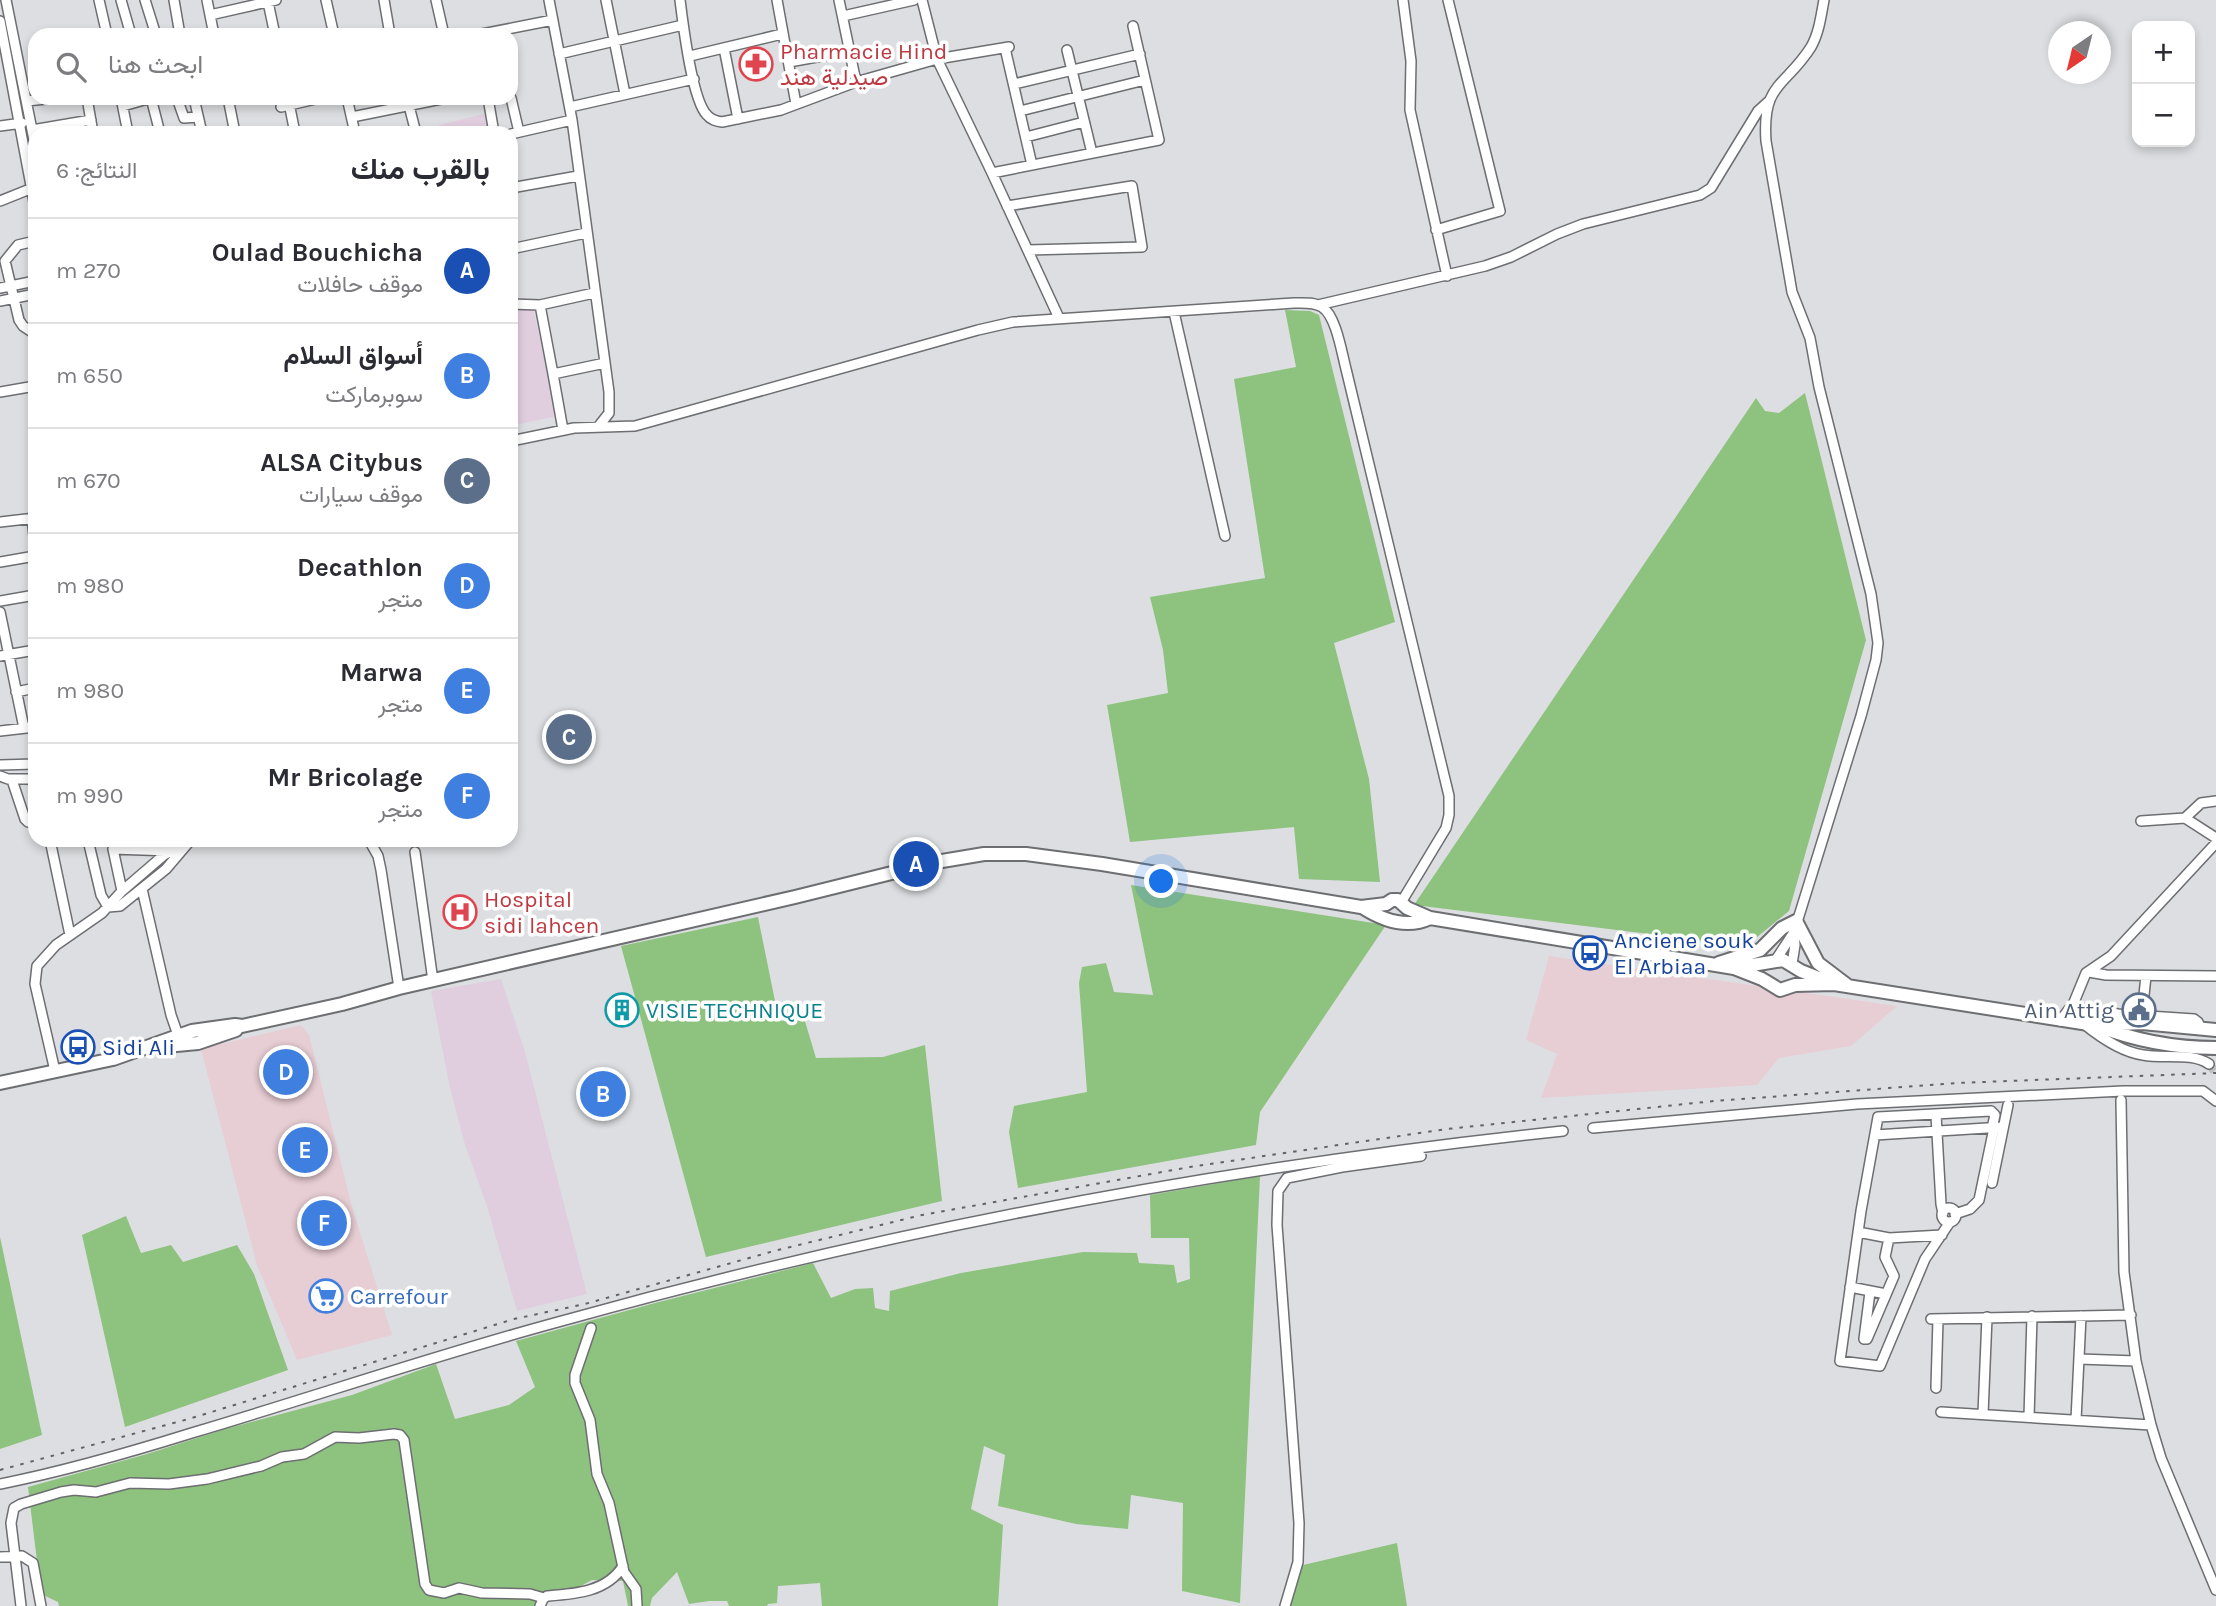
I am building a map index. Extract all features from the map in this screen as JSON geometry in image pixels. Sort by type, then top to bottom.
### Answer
[{"type":"main road","points":[[0,1083],[113,1059],[207,1035],[228,1025],[242,1026],[342,1004],[399,988],[936,862],[984,854],[1015,853],[1102,864],[1386,911]]},
{"type":"main road","points":[[1386,911],[1395,900],[1430,918],[1734,968],[1768,982],[1777,989],[1834,984]]},
{"type":"main road","points":[[1403,921],[1408,915],[1404,904]]},
{"type":"main road","points":[[1386,911],[1393,923],[1418,922],[1430,918]]},
{"type":"main road","points":[[1715,964],[1760,950],[1786,926],[1795,926],[1818,963],[1850,987]]},
{"type":"main road","points":[[1734,968],[1786,960],[1793,966],[1834,984],[2089,1025],[2143,1040],[2216,1048]]},
{"type":"main road","points":[[1768,982],[1767,972],[1774,962]]},
{"type":"main road","points":[[1791,987],[1796,978],[1793,966]]},
{"type":"main road","points":[[2142,1019],[2136,1030],[2143,1040]]},
{"type":"main road","points":[[2089,1025],[2142,1019],[2212,1029]]},
{"type":"street","points":[[6,0],[31,126]]},
{"type":"street","points":[[99,0],[105,28]]},
{"type":"street","points":[[121,0],[129,28]]},
{"type":"street","points":[[145,0],[154,28]]},
{"type":"street","points":[[174,0],[177,28]]},
{"type":"street","points":[[207,0],[213,28]]},
{"type":"street","points":[[326,0],[332,28]]},
{"type":"street","points":[[384,0],[389,28]]},
{"type":"street","points":[[436,0],[442,28]]},
{"type":"street","points":[[549,0],[570,107],[605,363],[609,413],[598,427]]},
{"type":"street","points":[[606,0],[625,94]]},
{"type":"street","points":[[680,0],[699,100],[707,116],[722,122],[766,114],[856,82],[937,59],[1007,48],[1032,165]]},
{"type":"street","points":[[777,0],[796,104]]},
{"type":"street","points":[[839,0],[856,82]]},
{"type":"street","points":[[842,16],[914,0]]},
{"type":"street","points":[[922,0],[937,59],[1059,318]]},
{"type":"street","points":[[1402,0],[1411,61],[1410,110],[1447,276]]},
{"type":"street","points":[[1436,230],[1500,211],[1448,0]]},
{"type":"street","points":[[518,440],[563,430],[635,426],[1013,322],[1294,303],[1318,305],[1447,276],[1500,261],[1583,224],[1700,195],[1710,188],[1758,111],[1769,101],[1778,85],[1810,48],[1821,21],[1824,0]]},
{"type":"street","points":[[210,15],[272,1],[274,28]]},
{"type":"street","points":[[518,28],[553,20]]},
{"type":"street","points":[[0,21],[3,49],[28,164]]},
{"type":"street","points":[[559,54],[683,25]]},
{"type":"street","points":[[992,173],[1159,140],[1133,26]]},
{"type":"street","points":[[690,56],[782,34]]},
{"type":"street","points":[[3,49],[16,47]]},
{"type":"street","points":[[724,48],[738,119]]},
{"type":"street","points":[[1067,50],[1092,153]]},
{"type":"street","points":[[789,62],[850,51]]},
{"type":"street","points":[[1014,84],[1140,54]]},
{"type":"street","points":[[570,107],[694,79]]},
{"type":"street","points":[[1020,111],[1146,80]]},
{"type":"street","points":[[1769,101],[1765,126],[1766,141],[1792,292],[1811,338],[1819,387],[1871,594],[1878,643],[1861,716],[1795,926],[1774,962]]},
{"type":"street","points":[[88,105],[92,126]]},
{"type":"street","points":[[123,105],[127,126]]},
{"type":"street","points":[[153,105],[158,126]]},
{"type":"street","points":[[180,105],[185,118],[198,117]]},
{"type":"street","points":[[195,105],[200,126]]},
{"type":"street","points":[[229,105],[234,126]]},
{"type":"street","points":[[287,105],[293,126]]},
{"type":"street","points":[[349,105],[354,126]]},
{"type":"street","points":[[352,117],[397,105]]},
{"type":"street","points":[[409,105],[414,126]]},
{"type":"street","points":[[489,105],[493,126]]},
{"type":"street","points":[[512,105],[514,126]]},
{"type":"street","points":[[0,126],[91,120]]},
{"type":"street","points":[[518,132],[572,120]]},
{"type":"street","points":[[1026,137],[1084,122]]},
{"type":"street","points":[[518,187],[578,176]]},
{"type":"street","points":[[1007,206],[1132,186],[1142,247],[1028,250]]},
{"type":"street","points":[[1,198],[28,189]]},
{"type":"street","points":[[518,248],[586,233]]},
{"type":"street","points":[[28,243],[18,245],[5,261],[20,323],[28,329]]},
{"type":"street","points":[[0,288],[28,282]]},
{"type":"street","points":[[518,304],[540,305],[594,293]]},
{"type":"street","points":[[0,301],[28,295]]},
{"type":"street","points":[[540,305],[563,430]]},
{"type":"street","points":[[1318,305],[1330,314],[1346,369],[1449,796],[1450,815],[1446,828],[1404,904]]},
{"type":"street","points":[[1174,312],[1224,536]]},
{"type":"street","points":[[553,374],[605,363]]},
{"type":"street","points":[[0,392],[28,387]]},
{"type":"street","points":[[0,522],[28,519]]},
{"type":"street","points":[[0,562],[28,557]]},
{"type":"street","points":[[0,601],[28,595]]},
{"type":"street","points":[[0,612],[4,655],[24,728]]},
{"type":"street","points":[[4,655],[28,651]]},
{"type":"street","points":[[16,692],[28,689]]},
{"type":"street","points":[[0,731],[28,728]]},
{"type":"street","points":[[0,765],[28,764]]},
{"type":"street","points":[[0,776],[28,779]]},
{"type":"street","points":[[12,779],[28,822]]},
{"type":"street","points":[[2185,818],[2201,803],[2216,801]]},
{"type":"street","points":[[2141,821],[2185,818],[2216,838]]},
{"type":"street","points":[[2060,1021],[2072,1007],[2081,980],[2088,972],[2111,956],[2216,843]]},
{"type":"street","points":[[51,847],[70,935]]},
{"type":"street","points":[[90,847],[101,895],[108,907]]},
{"type":"street","points":[[113,847],[122,891]]},
{"type":"street","points":[[137,847],[171,851]]},
{"type":"street","points":[[55,1071],[36,994],[35,973],[44,956],[97,917],[122,891],[179,847]]},
{"type":"street","points":[[108,907],[120,906],[173,862],[186,847]]},
{"type":"street","points":[[372,847],[381,870],[399,988]]},
{"type":"street","points":[[415,852],[433,981]]},
{"type":"street","points":[[142,889],[179,1040]]},
{"type":"street","points":[[1793,966],[1795,926]]},
{"type":"street","points":[[2088,972],[2106,975],[2216,976]]},
{"type":"street","points":[[2072,1007],[2142,1019],[2146,976]]},
{"type":"street","points":[[2089,1025],[2100,1036],[2132,1052],[2200,1059],[2209,1064]]},
{"type":"street","points":[[2143,1040],[2153,1056]]},
{"type":"street","points":[[1593,1128],[1857,1104],[2110,1091],[2198,1090],[2206,1092],[2216,1101]]},
{"type":"street","points":[[2121,1100],[2124,1261],[2136,1361],[2161,1458],[2216,1590]]},
{"type":"street","points":[[1992,1183],[1996,1128],[1991,1111],[1878,1117],[1840,1361],[1880,1366],[1925,1259],[1953,1218],[1970,1209],[1979,1200],[1996,1128],[2008,1105]]},
{"type":"street","points":[[1936,1115],[1943,1213],[1951,1209],[1953,1218]]},
{"type":"street","points":[[1875,1135],[1996,1128]]},
{"type":"street","points":[[0,1484],[94,1462],[560,1321],[795,1261],[1006,1214],[1155,1187],[1358,1156],[1563,1131]]},
{"type":"street","points":[[1284,1606],[1298,1562],[1299,1523],[1277,1225],[1278,1191],[1287,1178],[1421,1156]]},
{"type":"street","points":[[1858,1232],[1889,1238],[1942,1235]]},
{"type":"street","points":[[1870,1292],[1864,1339],[1867,1339],[1894,1276],[1885,1257],[1889,1238]]},
{"type":"street","points":[[1850,1287],[1886,1294]]},
{"type":"street","points":[[1936,1388],[1935,1319],[2131,1315]]},
{"type":"street","points":[[2029,1417],[2032,1316]]},
{"type":"street","points":[[2076,1420],[2081,1316]]},
{"type":"street","points":[[1983,1414],[1987,1317]]},
{"type":"street","points":[[591,1328],[575,1381],[590,1420],[597,1474],[609,1503],[622,1566],[627,1579],[636,1589],[637,1606]]},
{"type":"street","points":[[2079,1359],[2136,1361]]},
{"type":"street","points":[[1941,1412],[2151,1425]]},
{"type":"street","points":[[21,1606],[11,1515],[14,1508],[21,1504],[74,1490],[96,1492],[130,1483],[169,1484],[207,1479],[304,1454],[335,1437],[359,1438],[394,1434],[404,1440],[425,1584],[429,1590],[444,1593],[459,1588],[530,1594],[542,1602],[605,1584],[615,1578],[622,1566]]},
{"type":"street","points":[[0,1557],[25,1557],[33,1563],[41,1606]]},
{"type":"shaded area","points":[[487,113],[490,126],[439,126]]},
{"type":"shaded area","points":[[533,308],[557,416],[518,424],[518,310]]},
{"type":"shaded area","points":[[1549,956],[1897,1006],[1851,1046],[1779,1058],[1757,1085],[1541,1098],[1557,1054],[1526,1040]]},
{"type":"shaded area","points":[[501,979],[525,1052],[587,1294],[517,1311],[487,1206],[465,1145],[450,1088],[431,991]]},
{"type":"shaded area","points":[[301,1025],[309,1035],[352,1207],[392,1335],[297,1360],[257,1265],[201,1049]]},
{"type":"green space","points":[[1285,310],[1310,311],[1319,315],[1395,622],[1334,643],[1369,779],[1380,882],[1299,879],[1294,827],[1130,842],[1107,705],[1168,693],[1163,650],[1150,597],[1265,578],[1234,379],[1296,367]]},
{"type":"green space","points":[[1805,393],[1866,640],[1789,911],[1746,946],[1414,905],[1756,398],[1765,411],[1779,413]]},
{"type":"green space","points":[[1131,885],[1386,925],[1260,1112],[1256,1145],[1018,1188],[1009,1132],[1014,1106],[1087,1092],[1079,983],[1082,967],[1106,963],[1114,992],[1153,995]]},
{"type":"green space","points":[[758,917],[779,1021],[804,1018],[816,1058],[883,1057],[925,1045],[942,1201],[706,1257],[621,946]]},
{"type":"green space","points":[[1260,1176],[1240,1603],[1182,1591],[1183,1503],[1131,1495],[1128,1529],[1076,1524],[998,1506],[1005,1455],[984,1446],[971,1509],[1003,1525],[998,1606],[822,1606],[820,1583],[778,1586],[777,1603],[767,1606],[729,1606],[727,1601],[689,1604],[677,1572],[652,1598],[650,1606],[628,1606],[623,1581],[592,1580],[577,1588],[537,1593],[539,1606],[59,1606],[58,1602],[41,1594],[28,1487],[352,1395],[436,1364],[455,1419],[509,1405],[535,1387],[516,1341],[813,1263],[831,1298],[855,1289],[873,1288],[875,1308],[889,1311],[890,1291],[961,1273],[1083,1252],[1137,1253],[1139,1263],[1174,1265],[1177,1283],[1190,1279],[1189,1238],[1151,1238],[1150,1195]]},
{"type":"green space","points":[[126,1216],[141,1253],[171,1245],[183,1262],[237,1245],[254,1274],[288,1370],[125,1427],[82,1235]]},
{"type":"green space","points":[[0,1237],[42,1435],[0,1449]]},
{"type":"green space","points":[[1397,1543],[1407,1606],[1288,1606],[1299,1566]]},
{"type":"tunnel","points":[[2209,1064],[2216,1073]]},
{"type":"railway","points":[[0,1470],[192,1418],[514,1319],[585,1304],[774,1251],[922,1215],[1190,1167],[1447,1129],[1714,1101],[1957,1083],[2216,1073]]},
{"type":"place","name":"Pharmacie Hind صيدلية هند","points":[[756,64]]},
{"type":"place","name":"ALSA Citybus","points":[[569,737]]},
{"type":"place","name":"Oulad Bouchicha","points":[[916,864]]},
{"type":"place","name":"Hospital sidi lahcen","points":[[460,912]]},
{"type":"place","name":"Anciene souk El Arbiaa","points":[[1590,953]]},
{"type":"place","name":"VISIE TECHNIQUE","points":[[622,1010]]},
{"type":"place","name":"Ain Attig","points":[[2139,1010]]},
{"type":"place","name":"Sidi Ali","points":[[78,1047]]},
{"type":"place","name":"Decathlon","points":[[286,1072]]},
{"type":"place","name":"أسواق السلام","points":[[603,1094]]},
{"type":"place","name":"Marwa","points":[[305,1150]]},
{"type":"place","name":"Mr Bricolage","points":[[324,1223]]},
{"type":"place","name":"Carrefour","points":[[326,1296]]}]
